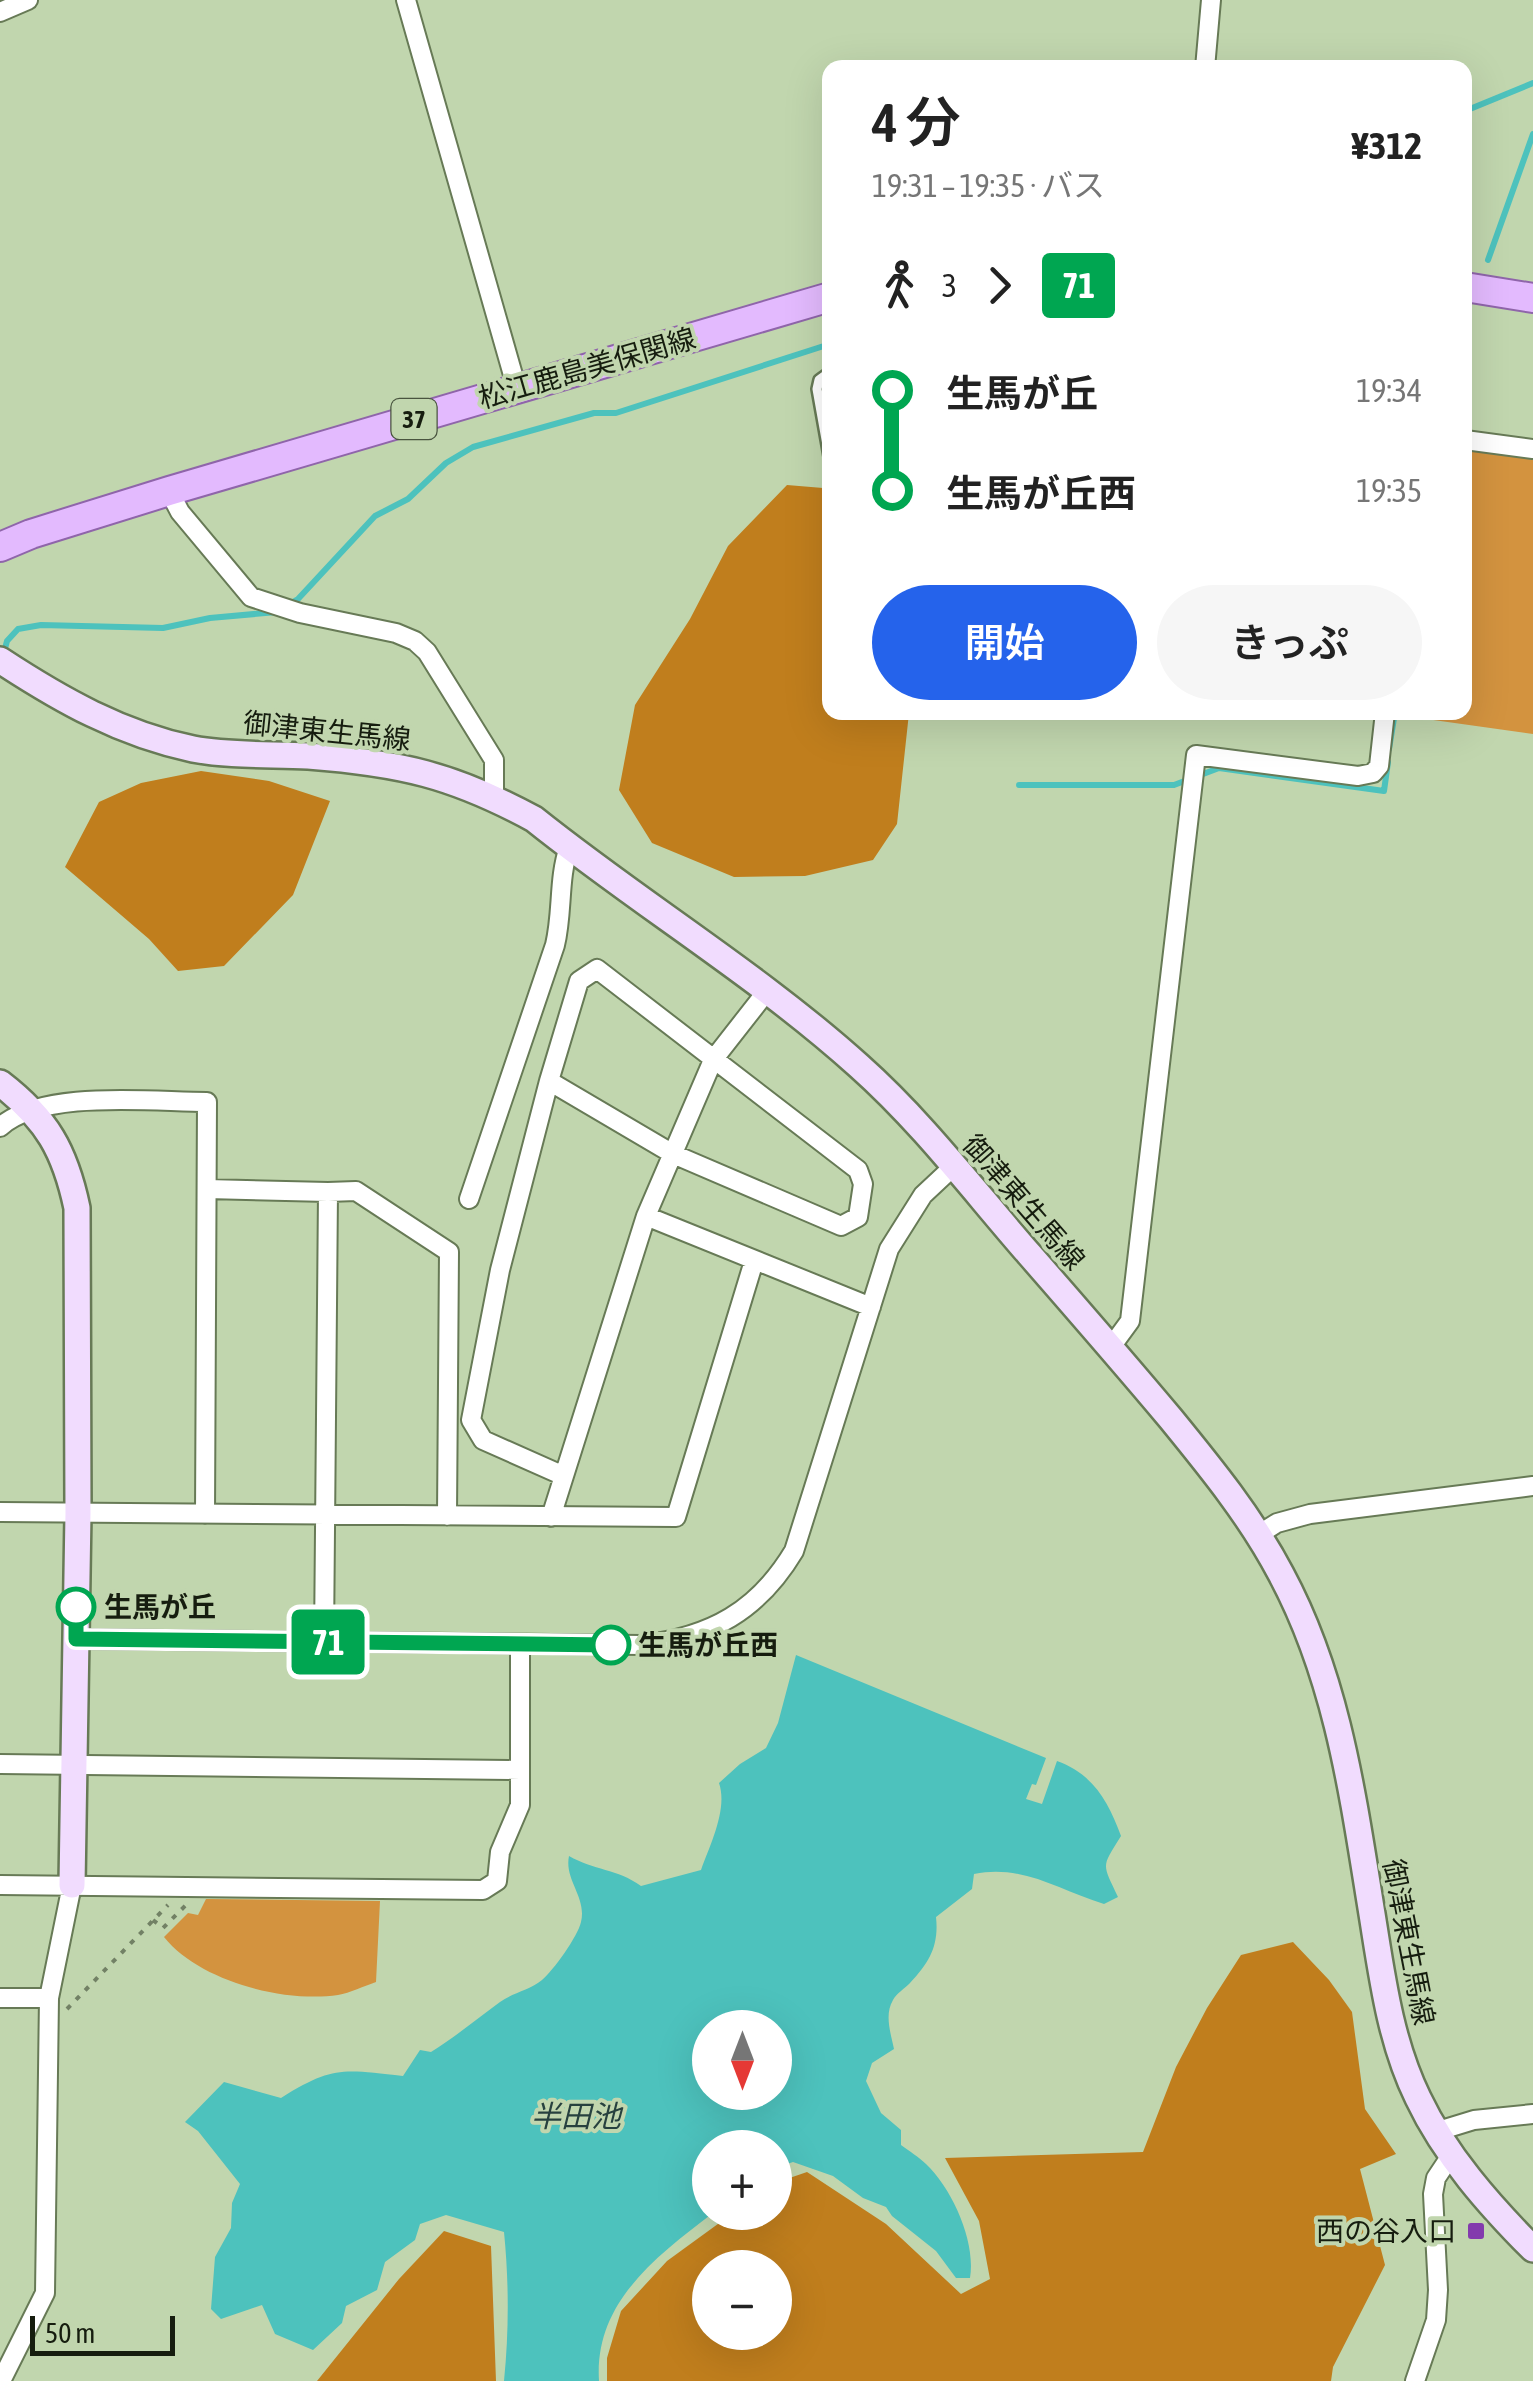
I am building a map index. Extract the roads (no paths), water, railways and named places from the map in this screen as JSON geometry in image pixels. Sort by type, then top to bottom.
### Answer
[{"type":"main road","points":[[1472,288],[1533,298]]},
{"type":"main road","name":"松江鹿島美保関線","points":[[0,547],[170,491],[822,299]]},
{"type":"main road","name":"御津東生馬線","points":[[7,665],[54,697],[130,733],[196,749],[376,762],[433,773],[494,798],[534,819],[767,991],[860,1067],[954,1166],[1112,1347],[1220,1479],[1258,1535],[1306,1626],[1327,1683],[1346,1756],[1387,2004],[1418,2100],[1452,2154],[1495,2210],[1533,2248]]},
{"type":"main road","points":[[0,1082],[31,1108],[46,1127],[69,1169],[78,1208],[72,1885]]},
{"type":"street","points":[[0,12],[28,0]]},
{"type":"street","points":[[406,0],[517,389]]},
{"type":"street","points":[[1206,60],[1210,0]]},
{"type":"street","points":[[1472,441],[1533,449]]},
{"type":"street","points":[[170,491],[180,512],[251,597],[300,613],[396,633],[428,652],[494,760],[494,798]]},
{"type":"street","points":[[1112,1347],[1130,1321],[1196,756],[1358,776],[1374,773],[1384,720]]},
{"type":"street","points":[[468,1199],[555,945],[562,906],[560,881],[569,847]]},
{"type":"street","points":[[549,1081],[673,1154],[841,1226],[858,1218],[864,1184],[858,1170],[597,969],[579,982],[549,1081],[500,1270],[471,1420],[483,1440],[564,1476]]},
{"type":"street","points":[[551,1517],[646,1216],[713,1060],[767,991]]},
{"type":"street","points":[[0,1127],[31,1108],[62,1103],[207,1102],[205,1514]]},
{"type":"street","points":[[76,1639],[642,1645],[675,1641],[718,1626],[752,1604],[778,1578],[794,1550],[888,1249],[923,1195],[954,1166]]},
{"type":"street","points":[[207,1189],[356,1191],[449,1252],[446,1516]]},
{"type":"street","points":[[324,1642],[328,1192]]},
{"type":"street","points":[[646,1216],[871,1306]]},
{"type":"street","points":[[0,1512],[676,1518],[754,1261]]},
{"type":"street","points":[[1258,1535],[1277,1523],[1310,1514],[1533,1486]]},
{"type":"street","points":[[0,1886],[72,1885],[186,1896],[483,1890],[497,1881],[500,1852],[520,1806],[520,1645]]},
{"type":"street","points":[[0,1764],[520,1770]]},
{"type":"street","points":[[2,2381],[45,2293],[49,1998],[72,1885]]},
{"type":"street","points":[[0,1998],[49,1998]]},
{"type":"street","points":[[1438,2131],[1474,2120],[1533,2114]]},
{"type":"street","points":[[1414,2381],[1436,2320],[1436,2178],[1452,2154]]},
{"type":"street","points":[[0,2338],[19,2343]]},
{"type":"lane","points":[[822,378],[817,389],[822,417]]},
{"type":"water","name":"半田池","points":[[796,1655],[1046,1758],[1026,1799],[1042,1804],[1057,1761],[1070,1767],[1098,1790],[1121,1836],[1106,1866],[1118,1897],[1104,1904],[1025,1875],[974,1874],[972,1889],[936,1917],[936,1936],[928,1960],[890,2006],[894,2049],[872,2063],[866,2081],[881,2113],[901,2130],[901,2145],[926,2164],[953,2202],[966,2233],[970,2278],[956,2278],[936,2251],[886,2207],[863,2198],[833,2176],[792,2162],[792,2130],[692,2130],[692,2230],[651,2264],[618,2304],[600,2353],[599,2381],[504,2381],[508,2306],[504,2232],[446,2215],[420,2224],[415,2240],[385,2262],[377,2290],[346,2306],[342,2323],[313,2350],[275,2334],[262,2305],[221,2319],[211,2309],[215,2257],[231,2228],[232,2203],[240,2184],[198,2131],[185,2122],[224,2082],[281,2098],[339,2072],[403,2076],[420,2050],[431,2052],[505,1999],[537,1983],[558,1961],[579,1928],[582,1913],[569,1856],[641,1886],[701,1870],[720,1815],[719,1783],[766,1748],[778,1723]]},
{"type":"waterway","points":[[1472,108],[1533,83]]},
{"type":"waterway","points":[[1488,260],[1533,134]]},
{"type":"waterway","points":[[288,605],[375,516],[408,499],[446,463],[473,447],[594,413],[616,413],[822,347]]},
{"type":"waterway","points":[[3,656],[7,641],[18,629],[41,625],[163,628],[210,618],[277,612]]},
{"type":"waterway","points":[[1389,749],[1394,720]]},
{"type":"waterway","points":[[1019,785],[1174,785],[1219,768],[1384,791],[1388,762]]},
{"type":"place","name":"生馬が丘","points":[[76,1607]]},
{"type":"place","name":"生馬が丘西","points":[[611,1645]]},
{"type":"place","name":"西の谷入口","points":[[1476,2231]]}]
